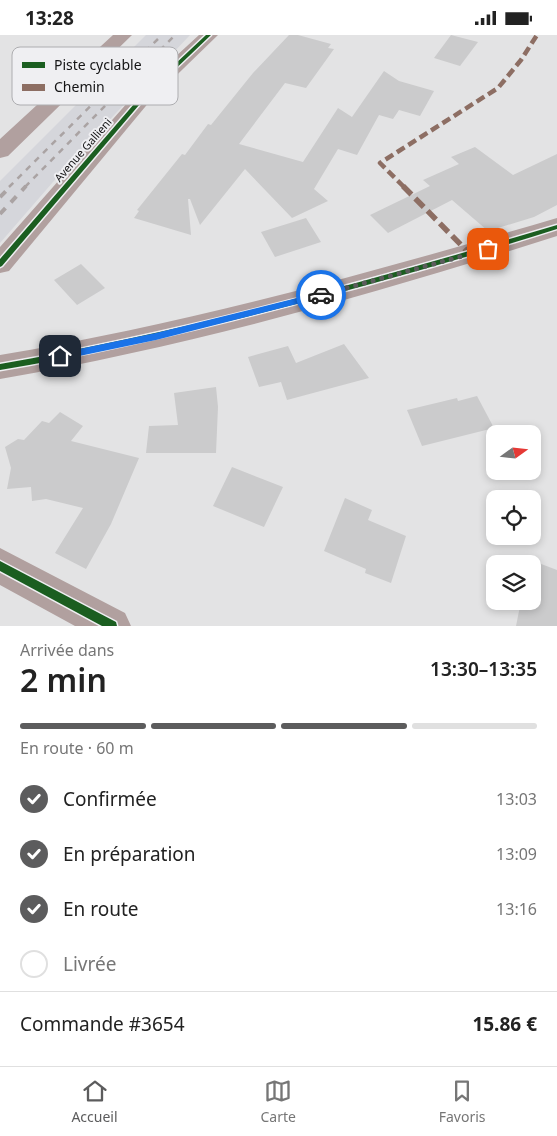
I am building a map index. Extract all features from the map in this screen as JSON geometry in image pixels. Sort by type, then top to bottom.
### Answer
[{"type":"street","points":[[110,47],[123,35]]},
{"type":"street","name":"Avenue Gallieni","points":[[178,65],[209,35]]},
{"type":"street","points":[[0,151],[49,105]]},
{"type":"street","name":"Avenue Gallieni","points":[[0,264],[137,105]]},
{"type":"street","points":[[0,367],[156,337],[277,307],[394,276],[557,227]]},
{"type":"street","points":[[0,566],[112,626]]},
{"type":"shaded area","points":[[146,35],[190,35],[178,48],[134,47]]},
{"type":"shaded area","points":[[76,105],[124,105],[79,152],[0,243],[0,181]]},
{"type":"building","points":[[289,35],[298,35],[331,44],[328,48],[334,49],[306,88],[285,83],[239,144],[303,162],[338,108],[352,117],[384,71],[399,81],[434,91],[420,116],[399,110],[393,119],[379,115],[357,155],[338,149],[314,189],[328,201],[292,218],[245,169],[200,225],[190,199],[188,199],[191,235],[134,218],[139,211],[137,210],[182,154],[185,155],[208,124],[211,125],[253,73]]},
{"type":"building","points":[[451,35],[478,42],[460,66],[434,58]]},
{"type":"building","points":[[475,147],[513,175],[557,154],[557,205],[534,217],[488,231],[452,200],[388,233],[370,215],[430,186],[423,180],[459,164],[451,157]]},
{"type":"building","points":[[306,218],[321,242],[275,257],[261,232]]},
{"type":"building","points":[[81,264],[105,288],[77,305],[54,280]]},
{"type":"building","points":[[344,344],[369,378],[287,400],[281,382],[259,387],[248,357],[288,346],[296,363]]},
{"type":"building","points":[[216,387],[218,407],[216,453],[146,453],[149,426],[178,425],[174,393]]},
{"type":"building","points":[[477,396],[492,425],[486,425],[486,430],[422,446],[407,410],[457,398],[458,401]]},
{"type":"building","points":[[60,412],[83,426],[71,441],[139,458],[111,524],[86,569],[55,553],[83,508],[46,499],[32,501],[31,487],[7,489],[11,468],[5,447],[18,439],[24,440],[42,421],[49,423]]},
{"type":"building","points":[[232,467],[283,487],[264,527],[213,506]]},
{"type":"building","points":[[345,498],[372,510],[368,520],[406,536],[391,583],[365,573],[366,569],[324,551]]},
{"type":"building","points":[[541,564],[557,570],[557,626],[516,626],[519,610],[541,610]]},
{"type":"railway","points":[[150,47],[162,35]]},
{"type":"railway","points":[[163,47],[175,35]]},
{"type":"railway","points":[[9,187],[92,105]]},
{"type":"railway","points":[[25,187],[106,105]]},
{"type":"railway","points":[[0,197],[11,186]]},
{"type":"railway","points":[[0,214],[26,186]]},
{"type":"marked path","points":[[470,254],[380,163],[498,88],[521,60],[537,35]]},
{"type":"cycle path","points":[[178,64],[209,35]]},
{"type":"cycle path","points":[[0,264],[136,105]]},
{"type":"cycle path","points":[[0,367],[117,344],[274,307],[396,275],[557,227]]},
{"type":"cycle path","points":[[0,566],[112,626]]},
{"type":"way so far","points":[[321,295],[385,279],[488,249]]},
{"type":"route","points":[[60,356],[156,337],[321,295]]}]
